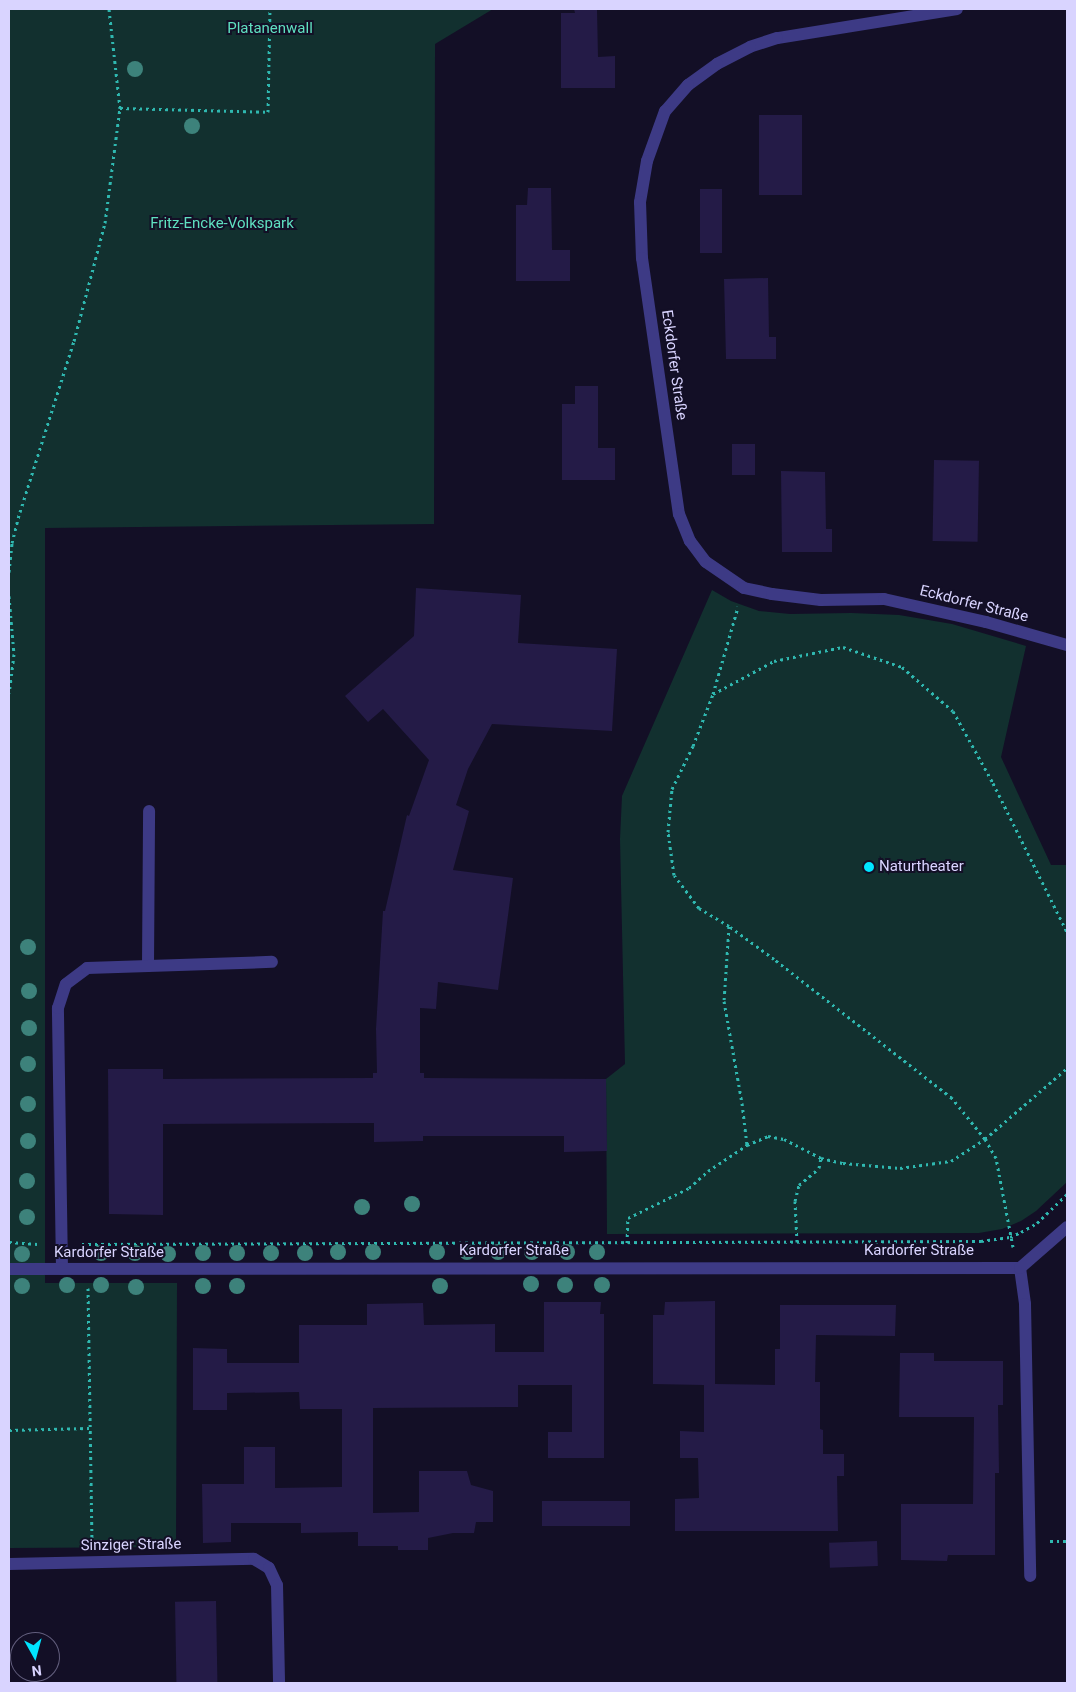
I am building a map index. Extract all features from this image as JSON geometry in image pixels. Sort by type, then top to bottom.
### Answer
[{"type":"street","name":"Eckdorfer Straße","points":[[957,9],[777,38],[750,46],[717,64],[688,85],[666,111],[647,161],[640,202],[642,258],[679,514],[690,541],[706,562],[744,588],[772,594],[821,600],[884,599],[986,622],[1067,645]]},
{"type":"street","points":[[148,811],[148,966]]},
{"type":"street","points":[[62,1269],[58,1008],[66,984],[88,968],[272,962]]},
{"type":"street","points":[[1030,1576],[1025,1304],[1020,1268],[1067,1227]]},
{"type":"street","name":"Kardorfer Straße","points":[[9,1269],[626,1266],[1020,1268]]},
{"type":"street","name":"Sinziger Straße","points":[[9,1564],[254,1559],[269,1568],[277,1585],[279,1683]]},
{"type":"path","points":[[9,572],[12,543],[20,512],[74,341],[105,223],[120,108],[109,9]]},
{"type":"path","points":[[120,108],[268,112],[270,10]]},
{"type":"path","points":[[744,588],[713,694],[693,746],[672,789],[668,832],[674,875],[699,908],[729,926],[952,1098],[985,1139],[996,1158],[1010,1237],[1020,1268]]},
{"type":"path","points":[[9,596],[14,654],[9,693]]},
{"type":"path","points":[[713,694],[774,661],[843,647],[902,666],[953,711],[993,783],[1067,932]]},
{"type":"path","points":[[729,926],[724,1001],[742,1103],[747,1145]]},
{"type":"path","points":[[626,1266],[628,1218],[690,1188],[708,1171],[747,1145],[768,1136],[784,1139],[821,1158],[843,1163],[900,1168],[951,1161],[985,1139],[1067,1068]]},
{"type":"path","points":[[797,1242],[795,1201],[799,1185],[819,1168],[821,1158]]},
{"type":"path","points":[[9,1242],[61,1244],[980,1241],[1010,1237],[1037,1223],[1067,1194]]},
{"type":"path","points":[[88,1269],[89,1428],[93,1562]]},
{"type":"path","points":[[9,1430],[89,1428]]},
{"type":"green space","name":"Fritz-Encke-Volkspark","points":[[9,9],[493,9],[435,44],[434,524],[45,528],[45,1283],[177,1283],[176,1547],[9,1548]]},
{"type":"green space","points":[[712,590],[731,601],[759,611],[790,614],[851,613],[899,615],[952,624],[1026,646],[1001,757],[1051,865],[1067,865],[1067,1182],[1036,1211],[1021,1221],[1002,1229],[979,1233],[607,1234],[606,1079],[625,1064],[620,839],[622,796]]},
{"type":"building","points":[[574,9],[597,9],[598,57],[615,56],[615,88],[561,88],[561,13],[575,13]]},
{"type":"building","points":[[759,115],[802,115],[802,195],[759,195]]},
{"type":"building","points":[[528,188],[551,188],[552,250],[570,250],[570,281],[516,281],[516,205],[527,205]]},
{"type":"building","points":[[700,189],[722,189],[722,253],[700,253]]},
{"type":"building","points":[[768,278],[769,337],[776,337],[776,359],[726,359],[724,279]]},
{"type":"building","points":[[575,386],[598,386],[598,448],[615,448],[615,480],[562,480],[562,404],[575,404]]},
{"type":"building","points":[[732,444],[755,444],[755,475],[732,475]]},
{"type":"building","points":[[934,460],[979,461],[978,542],[933,541]]},
{"type":"building","points":[[781,471],[825,472],[826,529],[832,529],[832,552],[782,552]]},
{"type":"building","points":[[416,588],[521,595],[518,643],[617,649],[612,731],[492,724],[468,769],[456,805],[469,811],[453,870],[513,878],[498,990],[438,982],[436,1009],[420,1008],[420,1073],[424,1073],[424,1078],[606,1079],[607,1151],[564,1152],[564,1136],[423,1136],[423,1141],[374,1142],[374,1123],[163,1124],[163,1215],[109,1214],[108,1069],[163,1069],[163,1079],[373,1078],[373,1073],[377,1073],[376,1029],[383,911],[385,911],[407,815],[409,816],[429,760],[383,709],[368,722],[345,696],[414,636]]},
{"type":"building","points":[[715,1301],[715,1384],[775,1385],[775,1349],[780,1349],[780,1305],[896,1305],[895,1336],[816,1335],[815,1382],[820,1382],[820,1429],[823,1430],[823,1454],[844,1454],[844,1476],[837,1476],[838,1531],[675,1531],[675,1499],[699,1498],[698,1458],[680,1458],[680,1431],[704,1432],[704,1385],[653,1384],[653,1315],[664,1315],[665,1302]]},
{"type":"building","points":[[544,1302],[601,1302],[600,1314],[604,1314],[604,1458],[548,1458],[548,1432],[572,1432],[572,1385],[518,1385],[518,1407],[373,1408],[373,1513],[419,1512],[419,1471],[467,1471],[471,1485],[493,1491],[493,1522],[476,1522],[474,1533],[453,1533],[428,1538],[428,1550],[398,1550],[398,1546],[358,1546],[358,1532],[301,1533],[301,1523],[231,1523],[231,1542],[203,1543],[202,1484],[244,1484],[244,1447],[275,1447],[275,1488],[342,1487],[342,1409],[300,1409],[299,1392],[227,1393],[227,1410],[193,1410],[193,1348],[227,1349],[227,1363],[299,1363],[299,1325],[367,1325],[367,1304],[423,1303],[424,1325],[495,1324],[495,1352],[544,1352]]},
{"type":"building","points":[[900,1353],[934,1353],[934,1361],[1003,1361],[1003,1405],[998,1405],[999,1473],[995,1473],[995,1555],[948,1555],[947,1561],[901,1560],[901,1504],[973,1504],[974,1417],[899,1417]]},
{"type":"building","points":[[542,1501],[630,1501],[630,1526],[542,1526]]},
{"type":"building","points":[[877,1541],[878,1566],[830,1568],[829,1543]]},
{"type":"building","points":[[216,1601],[217,1683],[176,1683],[175,1602]]},
{"type":"place","name":"Naturtheater","points":[[869,867]]},
{"type":"park label","name":"Platanenwall","points":[[270,29]]}]
